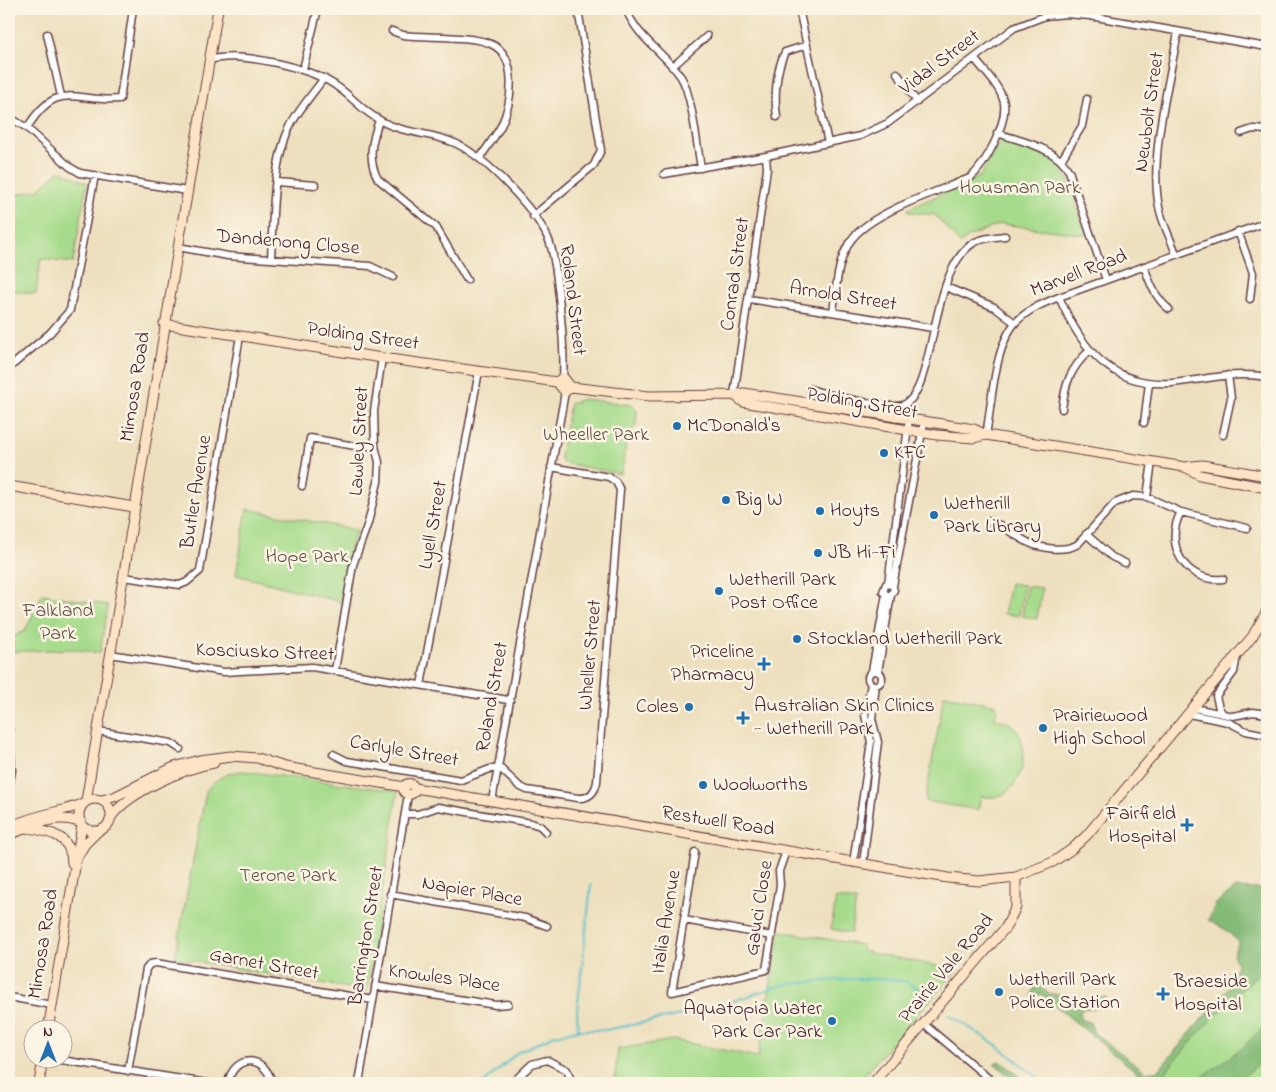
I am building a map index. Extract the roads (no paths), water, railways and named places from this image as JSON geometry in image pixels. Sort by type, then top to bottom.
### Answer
[{"type":"main road","name":"Mimosa Road","points":[[84,803],[98,731],[164,324],[218,9]]},
{"type":"main road","name":"Polding Street","points":[[164,324],[382,358],[479,371],[560,379]]},
{"type":"main road","points":[[560,379],[568,389]]},
{"type":"main road","name":"Polding Street","points":[[568,389],[649,396],[734,395],[744,393],[974,429],[986,435],[1152,462],[1185,467],[1202,465],[1267,476]]},
{"type":"main road","name":"Polding Street","points":[[734,395],[743,402],[908,430],[973,438],[986,435]]},
{"type":"main road","name":"Polding Street","points":[[1185,467],[1200,475],[1267,488]]},
{"type":"main road","points":[[9,486],[134,507]]},
{"type":"main road","points":[[1016,877],[1052,862],[1082,840],[1192,711],[1252,637],[1267,611]]},
{"type":"main road","name":"Restwell Road","points":[[99,799],[114,798],[164,772],[200,760],[245,756],[266,763],[409,790],[492,801],[967,881],[1016,877]]},
{"type":"main road","name":"Restwell Road","points":[[112,816],[118,808],[131,798],[188,770],[219,763],[266,763]]},
{"type":"main road","name":"Mimosa Road","points":[[90,771],[99,799]]},
{"type":"main road","points":[[9,827],[43,813],[64,810],[99,799],[110,807],[112,816],[107,826],[98,830],[88,829],[82,824],[62,818],[9,835]]},
{"type":"main road","points":[[82,824],[79,813],[84,803]]},
{"type":"main road","name":"Mimosa Road","points":[[50,1020],[82,824]]},
{"type":"main road","points":[[28,828],[53,832],[62,837],[68,845],[72,858],[73,876]]},
{"type":"main road","name":"Mimosa Road","points":[[75,863],[85,844],[98,830]]},
{"type":"main road","name":"Prairie Vale Road","points":[[873,1083],[1011,920],[1017,902],[1016,877]]},
{"type":"main road","points":[[39,1083],[41,1070]]},
{"type":"street","points":[[27,128],[35,115],[61,96],[72,94],[110,100],[120,99],[134,9]]},
{"type":"street","points":[[303,69],[318,9]]},
{"type":"street","points":[[533,216],[594,165],[601,150],[578,9]]},
{"type":"street","points":[[626,9],[632,24],[642,37],[682,78],[687,90],[701,168]]},
{"type":"street","points":[[800,9],[828,143]]},
{"type":"street","name":"Vidal Street","points":[[664,174],[766,156],[860,136],[876,130],[917,102],[1014,28],[1028,22],[1067,14],[1090,12],[1178,32],[1267,47]]},
{"type":"street","points":[[392,31],[403,36],[490,43],[505,56],[510,67],[511,80],[504,118],[480,158]]},
{"type":"street","name":"Newbolt Street","points":[[1176,254],[1159,209],[1156,182],[1157,153],[1178,32]]},
{"type":"street","points":[[47,34],[61,96]]},
{"type":"street","points":[[672,67],[707,36]]},
{"type":"street","points":[[777,116],[776,96],[782,59],[785,52],[808,44]]},
{"type":"street","name":"Roland Street","points":[[210,60],[231,56],[303,69],[324,78],[379,120],[448,141],[480,158],[500,176],[533,216],[551,246],[564,358],[560,379]]},
{"type":"street","points":[[833,312],[842,259],[848,244],[856,234],[876,218],[970,178],[980,169],[987,158],[1004,114],[1004,102],[1000,92],[974,58]]},
{"type":"street","points":[[896,73],[917,102]]},
{"type":"street","points":[[272,259],[273,209],[284,142],[290,128],[324,78]]},
{"type":"street","points":[[1062,159],[1082,126],[1087,100]]},
{"type":"street","points":[[9,117],[27,128],[70,167],[80,172],[187,191]]},
{"type":"street","points":[[379,120],[371,153],[373,169],[378,179],[436,227],[467,280]]},
{"type":"street","points":[[1241,133],[1253,129],[1267,130]]},
{"type":"street","points":[[997,133],[1046,150],[1062,159],[1069,171],[1106,280]]},
{"type":"street","name":"Conrad Street","points":[[734,395],[767,168],[766,156]]},
{"type":"street","points":[[9,368],[54,329],[70,310],[95,175]]},
{"type":"street","points":[[277,182],[314,185]]},
{"type":"street","name":"Marvell Road","points":[[986,435],[1000,354],[1015,323],[1030,310],[1059,297],[1267,222]]},
{"type":"street","points":[[1238,231],[1253,273],[1250,299]]},
{"type":"street","points":[[810,389],[830,396],[898,406],[904,405],[917,393],[921,384],[933,328],[955,266],[964,251],[976,242],[1005,236]]},
{"type":"street","name":"Dandenong Close","points":[[178,248],[228,256],[336,262],[370,266],[393,277]]},
{"type":"street","points":[[1144,266],[1153,291],[1160,302],[1169,309]]},
{"type":"street","points":[[946,287],[994,307],[1015,323]]},
{"type":"street","points":[[1059,297],[1070,323],[1089,351],[1109,368],[1130,378],[1149,383],[1172,383],[1228,375],[1267,377]]},
{"type":"street","name":"Arnold Street","points":[[749,299],[933,328]]},
{"type":"street","name":"Butler Avenue","points":[[122,577],[180,585],[194,578],[200,571],[240,336]]},
{"type":"street","points":[[1062,409],[1069,373],[1089,351]]},
{"type":"street","name":"Lawley Street","points":[[335,670],[353,565],[368,523],[378,482],[379,462],[375,446],[374,411],[382,358]]},
{"type":"street","name":"Lyell Street","points":[[421,686],[479,371]]},
{"type":"street","points":[[1223,435],[1231,398],[1228,375]]},
{"type":"street","points":[[1144,423],[1149,383]]},
{"type":"street","name":"Roland Street","points":[[492,801],[508,700],[551,468],[568,389]]},
{"type":"street","points":[[888,594],[894,592],[890,585],[909,419]]},
{"type":"street","points":[[890,585],[908,513],[924,422]]},
{"type":"street","points":[[302,486],[310,438],[355,446],[375,446]]},
{"type":"street","points":[[1147,497],[1152,462]]},
{"type":"street","name":"Wheller Street","points":[[497,768],[504,770],[519,786],[527,790],[578,798],[585,798],[592,793],[597,782],[620,490],[616,482],[609,477],[551,468]]},
{"type":"street","points":[[988,521],[1002,524],[1023,540],[1062,549],[1071,548],[1078,544],[1115,503],[1124,498],[1147,497],[1181,512],[1247,528]]},
{"type":"street","points":[[898,512],[908,513]]},
{"type":"street","points":[[1181,512],[1173,531],[1179,556],[1194,572],[1213,580],[1223,579]]},
{"type":"street","points":[[1086,534],[1112,558],[1125,562]]},
{"type":"street","points":[[875,672],[888,594],[883,588],[890,585]]},
{"type":"street","name":"Kosciusko Street","points":[[110,654],[224,672],[299,667],[335,670],[508,700]]},
{"type":"street","points":[[1223,714],[1219,708],[1216,696],[1234,672],[1237,654]]},
{"type":"street","points":[[863,864],[878,742],[872,719],[873,684],[868,676],[875,672]]},
{"type":"street","points":[[853,862],[871,742],[865,715],[873,684],[882,679],[875,672]]},
{"type":"street","points":[[1192,711],[1238,716],[1253,712],[1267,714]]},
{"type":"street","points":[[1192,711],[1228,722],[1246,732],[1267,735]]},
{"type":"street","points":[[9,728],[12,770],[9,788]]},
{"type":"street","points":[[98,731],[171,743],[180,750]]},
{"type":"street","name":"Carlyle Street","points":[[334,754],[347,761],[461,780],[497,768]]},
{"type":"street","name":"Barrington Street","points":[[359,1083],[409,790]]},
{"type":"street","points":[[405,814],[418,814],[438,807],[531,823],[546,832]]},
{"type":"street","name":"Gauci Close","points":[[766,970],[780,885],[779,871],[786,851]]},
{"type":"street","name":"Italia Avenue","points":[[695,852],[672,992],[766,970]]},
{"type":"street","name":"Napier Place","points":[[390,894],[525,918],[547,926]]},
{"type":"street","points":[[684,920],[772,936]]},
{"type":"street","name":"Garnet Street","points":[[128,1071],[146,969],[150,964],[156,963],[373,1000]]},
{"type":"street","name":"Knowles Place","points":[[376,986],[496,1005],[508,1004]]},
{"type":"street","points":[[9,997],[52,1005]]},
{"type":"street","points":[[924,1024],[994,1083]]},
{"type":"street","points":[[512,1083],[532,1064],[547,1060],[567,1070],[572,1083]]},
{"type":"street","points":[[72,1062],[207,1083]]},
{"type":"street","points":[[228,1083],[236,1067],[244,1062],[254,1062],[262,1064],[268,1070],[272,1083]]},
{"type":"waterway","points":[[578,1030],[577,1012],[591,885]]},
{"type":"waterway","points":[[484,1083],[518,1052],[555,1035],[578,1030],[606,1030],[706,1010],[785,984],[850,979],[888,979],[907,982],[924,993]]},
{"type":"waterway","points":[[948,1014],[995,1044],[1045,1083]]},
{"type":"place","name":"McDonald's","points":[[677,426]]},
{"type":"place","name":"KFC","points":[[884,453]]},
{"type":"place","name":"Big W","points":[[726,500]]},
{"type":"place","name":"Hoyts","points":[[820,511]]},
{"type":"place","name":"Wetherill Park Library","points":[[934,515]]},
{"type":"place","name":"JB Hi-Fi","points":[[818,553]]},
{"type":"place","name":"Wetherill Park Post Office","points":[[719,591]]},
{"type":"place","name":"Stockland Wetherill Park","points":[[797,639]]},
{"type":"place","name":"Priceline Pharmacy","points":[[764,664]]},
{"type":"place","name":"Coles","points":[[689,707]]},
{"type":"place","name":"Australian Skin Clinics - Wetherill Park","points":[[743,718]]},
{"type":"place","name":"Prairiewood High School","points":[[1043,728]]},
{"type":"place","name":"Woolworths","points":[[703,785]]},
{"type":"place","name":"Fairfield Hospital","points":[[1187,825]]},
{"type":"place","name":"Wetherill Park Police Station","points":[[999,992]]},
{"type":"place","name":"Braeside Hospital","points":[[1163,994]]},
{"type":"place","name":"Aquatopia Water Park Car Park","points":[[832,1021]]},
{"type":"park label","name":"Housman Park","points":[[1020,188]]},
{"type":"park label","name":"Wheeller Park","points":[[596,435]]},
{"type":"park label","name":"Hope Park","points":[[307,557]]},
{"type":"park label","name":"Falkland Park","points":[[58,622]]},
{"type":"park label","name":"Terone Park","points":[[288,876]]}]
